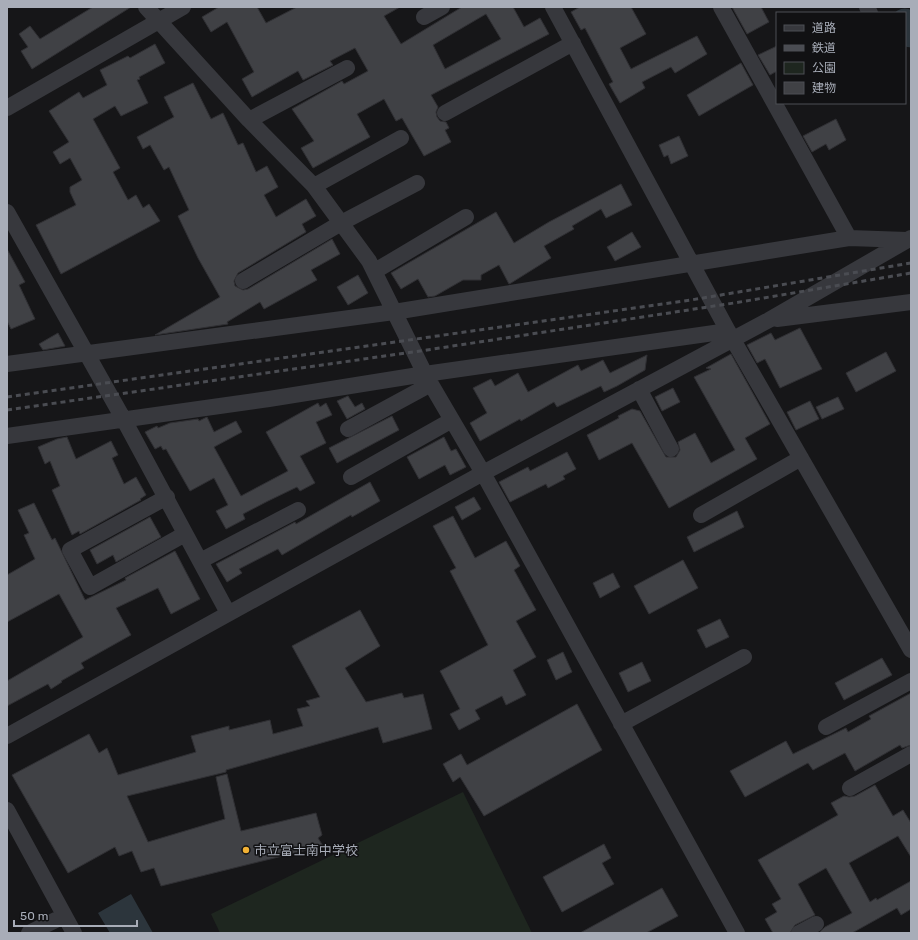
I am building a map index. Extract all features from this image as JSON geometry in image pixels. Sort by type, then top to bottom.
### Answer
[{"type":"street","points":[[146,7],[249,120],[314,186],[375,271],[428,379],[482,473],[737,933]]},
{"type":"street","points":[[7,108],[183,7]]},
{"type":"street","points":[[424,17],[442,7]]},
{"type":"street","points":[[722,7],[849,238]]},
{"type":"street","points":[[555,8],[730,335],[911,650]]},
{"type":"street","points":[[445,113],[573,43]]},
{"type":"street","points":[[249,120],[347,68]]},
{"type":"street","points":[[314,186],[402,138]]},
{"type":"street","points":[[243,281],[341,223],[417,183]]},
{"type":"street","points":[[7,212],[167,497],[185,534],[228,613]]},
{"type":"street","points":[[375,271],[466,217]]},
{"type":"street","points":[[7,364],[394,312],[849,238],[909,239]]},
{"type":"street","points":[[7,736],[482,473],[639,389],[730,335],[770,320],[909,239]]},
{"type":"street","points":[[770,320],[911,302]]},
{"type":"street","points":[[7,436],[428,379],[730,335]]},
{"type":"street","points":[[348,429],[428,379]]},
{"type":"street","points":[[639,389],[671,449]]},
{"type":"street","points":[[351,477],[452,420]]},
{"type":"street","points":[[701,515],[801,458]]},
{"type":"street","points":[[167,497],[70,550],[90,587],[185,534]]},
{"type":"street","points":[[200,561],[298,510]]},
{"type":"street","points":[[621,724],[744,657]]},
{"type":"street","points":[[826,727],[911,681]]},
{"type":"street","points":[[850,788],[911,754]]},
{"type":"street","points":[[7,810],[12,830],[74,933]]},
{"type":"street","points":[[29,933],[64,916]]},
{"type":"street","points":[[799,933],[816,924]]},
{"type":"green space","points":[[463,792],[532,933],[220,933],[211,914]]},
{"type":"shaded area","points":[[131,894],[153,933],[110,933],[98,913]]},
{"type":"building","points":[[93,7],[131,7],[32,69],[21,51],[28,47],[19,34],[30,26],[40,39]]},
{"type":"building","points":[[219,7],[257,7],[266,23],[297,7],[400,7],[384,16],[401,44],[462,7],[513,7],[524,27],[540,18],[549,34],[431,95],[438,107],[436,112],[437,117],[440,121],[446,122],[449,128],[445,130],[451,142],[424,156],[402,118],[396,121],[384,99],[357,114],[370,137],[313,168],[301,148],[314,141],[292,109],[342,81],[344,84],[368,71],[355,48],[330,61],[333,65],[303,80],[298,71],[252,97],[242,79],[254,72],[227,22],[211,32],[202,17]],"holes":[[[486,14],[501,39],[445,69],[433,45]]]},
{"type":"building","points":[[580,7],[631,7],[646,34],[620,48],[631,69],[697,36],[707,54],[675,73],[671,67],[642,82],[645,88],[620,103],[609,84],[613,82],[585,28],[581,30],[571,12]]},
{"type":"building","points":[[732,7],[761,7],[769,22],[747,34]]},
{"type":"building","points":[[155,44],[165,63],[139,77],[140,79],[137,80],[148,103],[121,116],[115,106],[93,119],[120,168],[113,172],[128,200],[136,195],[143,208],[149,204],[160,221],[61,274],[36,225],[76,205],[70,192],[70,187],[82,180],[70,158],[60,164],[53,152],[69,142],[49,111],[79,92],[83,98],[107,85],[100,70],[128,56],[130,58]]},
{"type":"building","points":[[776,46],[776,72],[770,75],[758,55]]},
{"type":"building","points":[[741,63],[753,85],[699,116],[687,95]]},
{"type":"building","points":[[193,83],[211,119],[223,113],[238,145],[243,143],[256,172],[267,166],[278,187],[264,195],[276,217],[306,199],[316,216],[302,224],[306,232],[238,273],[234,281],[235,286],[243,290],[248,289],[332,239],[340,254],[311,270],[317,280],[264,309],[260,302],[227,322],[228,324],[155,335],[220,297],[198,258],[178,216],[189,210],[169,167],[164,170],[150,145],[143,149],[137,137],[174,117],[164,97]]},
{"type":"building","points":[[836,119],[846,140],[829,150],[826,144],[812,152],[803,136]]},
{"type":"building","points":[[679,136],[688,156],[671,164],[668,155],[664,157],[659,145]]},
{"type":"building","points":[[621,184],[632,205],[606,218],[601,209],[572,226],[574,229],[544,246],[551,258],[509,284],[499,265],[481,275],[481,280],[463,280],[435,296],[428,297],[418,279],[401,289],[391,273],[496,212],[514,243],[549,222]]},
{"type":"building","points":[[632,232],[641,247],[615,261],[607,247]]},
{"type":"building","points":[[7,249],[25,282],[19,285],[35,319],[11,329],[7,321]]},
{"type":"building","points":[[358,275],[368,293],[348,305],[337,287]]},
{"type":"building","points":[[800,328],[822,369],[780,388],[765,359],[757,363],[747,345],[771,333],[775,340]]},
{"type":"building","points":[[58,333],[65,346],[43,350],[39,344]]},
{"type":"building","points":[[886,352],[896,371],[856,392],[846,373]]},
{"type":"building","points":[[731,354],[770,424],[745,438],[757,459],[669,508],[632,443],[599,460],[587,435],[619,418],[618,416],[632,409],[640,411],[666,457],[676,457],[680,450],[678,442],[695,433],[711,463],[735,450],[694,377],[711,369],[706,368]]},
{"type":"building","points":[[647,355],[645,370],[617,386],[604,392],[601,386],[557,407],[554,402],[521,421],[520,419],[480,441],[470,423],[487,413],[473,388],[491,379],[495,386],[518,373],[528,392],[578,365],[581,371],[603,360],[610,373]]},
{"type":"building","points":[[673,388],[680,402],[662,411],[655,397]]},
{"type":"building","points":[[348,396],[355,407],[362,403],[365,409],[347,419],[337,401]]},
{"type":"building","points":[[838,397],[844,409],[822,419],[816,407]]},
{"type":"building","points":[[810,401],[819,419],[796,430],[787,412]]},
{"type":"building","points":[[318,403],[320,407],[326,403],[332,415],[316,422],[326,443],[300,456],[315,483],[300,491],[297,487],[268,501],[243,514],[245,519],[226,529],[216,511],[228,505],[214,478],[190,491],[166,449],[163,450],[161,446],[155,449],[145,432],[157,426],[158,428],[170,423],[198,419],[199,421],[207,417],[214,432],[236,421],[242,432],[214,447],[241,496],[288,471],[266,432]]},
{"type":"building","points":[[392,416],[399,430],[337,463],[329,448]]},
{"type":"building","points":[[67,437],[76,459],[111,441],[118,455],[112,458],[124,484],[136,477],[146,495],[140,499],[141,500],[80,534],[79,531],[72,535],[52,490],[60,486],[50,461],[45,464],[38,447],[57,439]]},
{"type":"building","points":[[444,437],[451,451],[456,449],[466,467],[450,475],[445,465],[419,479],[407,457]]},
{"type":"building","points":[[567,452],[576,469],[563,476],[565,479],[548,488],[546,484],[510,502],[499,482],[528,467],[530,471]]},
{"type":"building","points":[[370,482],[380,501],[352,517],[351,515],[282,555],[278,549],[239,569],[242,573],[227,582],[216,564],[295,522],[296,524]]},
{"type":"building","points":[[474,497],[481,509],[462,520],[455,507]]},
{"type":"building","points":[[34,503],[52,540],[55,538],[85,600],[126,580],[125,578],[175,551],[200,599],[171,614],[158,588],[116,608],[131,635],[81,663],[84,668],[61,681],[62,682],[51,689],[48,684],[7,706],[7,681],[83,637],[59,594],[7,622],[7,575],[35,559],[24,535],[29,533],[18,510]]},
{"type":"building","points":[[737,511],[744,527],[694,552],[687,537]]},
{"type":"building","points":[[453,516],[475,558],[506,541],[520,566],[514,570],[536,610],[516,621],[536,657],[513,670],[526,695],[506,705],[502,696],[475,710],[480,719],[459,730],[450,714],[460,709],[440,671],[488,645],[450,571],[456,568],[433,526]]},
{"type":"building","points":[[150,517],[161,537],[116,562],[113,555],[97,564],[90,550]]},
{"type":"building","points":[[683,560],[698,588],[649,614],[634,586]]},
{"type":"building","points":[[613,573],[620,587],[600,598],[593,583]]},
{"type":"building","points":[[360,610],[380,646],[345,668],[366,702],[402,693],[404,698],[423,694],[432,729],[383,743],[378,727],[226,770],[226,772],[127,796],[148,842],[225,819],[216,777],[227,774],[241,831],[316,813],[322,835],[318,838],[323,846],[161,886],[154,868],[141,872],[132,851],[119,856],[115,847],[68,873],[12,775],[89,734],[99,753],[107,748],[118,775],[196,752],[191,736],[229,726],[229,730],[270,720],[273,734],[303,726],[297,709],[310,706],[306,701],[320,697],[292,646]]},
{"type":"building","points":[[720,619],[729,637],[706,648],[697,630]]},
{"type":"building","points":[[563,652],[572,672],[556,680],[547,660]]},
{"type":"building","points":[[882,658],[892,675],[844,700],[835,683]]},
{"type":"building","points":[[642,662],[651,681],[628,692],[619,673]]},
{"type":"building","points":[[911,693],[911,745],[902,748],[900,745],[855,771],[845,753],[813,770],[808,763],[745,797],[730,771],[786,741],[793,754],[846,728],[848,732],[871,719],[869,716]]},
{"type":"building","points":[[577,704],[602,750],[484,816],[460,777],[453,782],[443,764],[461,754],[467,765]]},
{"type":"building","points":[[875,785],[893,816],[903,810],[911,823],[911,857],[898,836],[849,863],[870,902],[876,898],[877,900],[911,881],[911,909],[901,915],[897,908],[852,933],[819,933],[825,927],[852,913],[826,868],[798,884],[815,915],[795,925],[790,933],[773,933],[765,919],[777,912],[772,904],[781,899],[758,860],[838,815],[831,803],[844,796],[855,796]]},
{"type":"building","points":[[604,844],[611,858],[602,863],[614,884],[562,912],[543,877]]},
{"type":"building","points":[[662,888],[678,916],[646,933],[580,933]]},
{"type":"waterway","points":[[906,25],[911,33]]},
{"type":"railway","points":[[7,397],[691,300],[911,263]]},
{"type":"railway","points":[[7,410],[427,350],[734,303],[911,273]]},
{"type":"place","name":"市立富士南中学校","points":[[246,850]]}]
